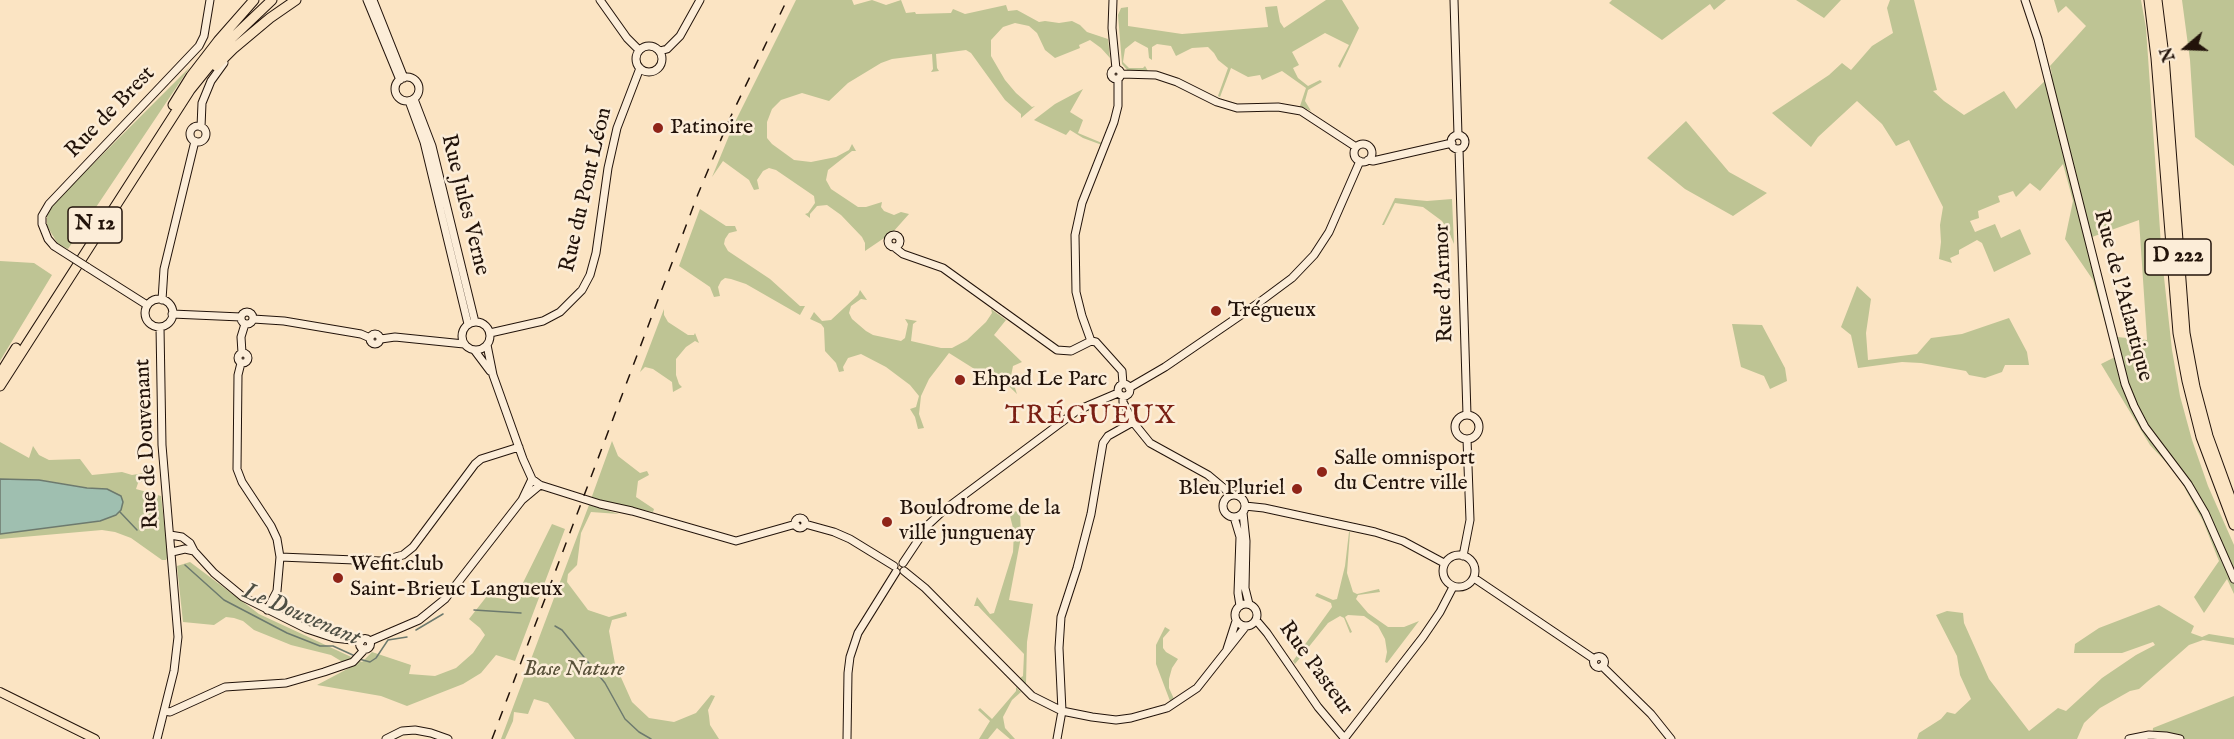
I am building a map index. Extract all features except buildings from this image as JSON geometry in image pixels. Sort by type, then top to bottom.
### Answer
[{"type":"highway","points":[[191,76],[254,0]]},
{"type":"highway","name":"N 12","points":[[0,374],[191,76],[263,0]]},
{"type":"highway","name":"N 12","points":[[0,386],[170,121],[218,55],[246,23],[272,0]]},
{"type":"highway","points":[[170,121],[223,58],[296,0]]},
{"type":"highway","name":"D 222","points":[[2149,0],[2156,58],[2172,279],[2180,342],[2201,437],[2234,525]]},
{"type":"highway","name":"D 222","points":[[2157,0],[2164,56],[2185,333],[2203,418],[2234,508]]},
{"type":"main road","points":[[0,692],[95,739]]},
{"type":"main road","points":[[0,696],[86,739]]},
{"type":"street","name":"Rue de Brest","points":[[147,305],[54,246],[42,225],[42,216],[49,204],[198,46],[204,36],[210,0]]},
{"type":"street","points":[[367,0],[402,79]]},
{"type":"street","points":[[373,0],[402,79]]},
{"type":"street","points":[[600,0],[627,38],[639,50]]},
{"type":"street","points":[[660,51],[662,59],[656,70],[647,72],[640,68],[636,57],[639,50],[650,46],[660,51],[667,49],[680,36],[700,0]]},
{"type":"street","points":[[1091,341],[1076,292],[1075,235],[1082,203],[1114,122],[1118,106],[1118,74],[1112,28],[1113,0]]},
{"type":"street","points":[[1454,0],[1458,135]]},
{"type":"street","name":"Rue de l'Atlantique","points":[[2025,0],[2126,384],[2145,427],[2188,484],[2205,513],[2234,579]]},
{"type":"street","points":[[195,141],[203,141],[206,136],[205,130],[201,127],[200,115],[206,93],[220,66],[254,32]]},
{"type":"street","name":"Rue du Pont Léon","points":[[490,333],[543,321],[560,312],[582,290],[590,275],[596,253],[608,168],[617,128],[640,68]]},
{"type":"street","points":[[1118,74],[1156,75],[1178,82],[1217,102],[1237,108],[1278,107],[1301,111],[1356,147]]},
{"type":"street","points":[[411,78],[418,84],[418,94],[411,100],[402,100],[396,93],[396,86],[402,79],[411,78]]},
{"type":"street","name":"Rue Jules Verne","points":[[411,100],[432,146],[472,323]]},
{"type":"street","points":[[195,141],[191,136],[192,130],[195,127],[201,127]]},
{"type":"street","points":[[1452,143],[1452,139],[1458,135]]},
{"type":"street","points":[[1452,143],[1455,148],[1459,149],[1465,145],[1462,136],[1458,135]]},
{"type":"street","points":[[162,300],[164,269],[195,141]]},
{"type":"street","points":[[904,567],[1032,696],[1062,711],[1116,720],[1145,716],[1167,708],[1197,688],[1246,627],[1252,625],[1256,620],[1256,610],[1249,604],[1245,588],[1246,541],[1241,497],[1232,495],[1208,475],[1150,443],[1133,422],[1123,402],[1119,387],[1126,386],[1165,367],[1292,278],[1314,255],[1329,232],[1360,161],[1370,158],[1373,161],[1452,143]]},
{"type":"street","points":[[1360,161],[1354,155],[1356,147],[1362,144],[1371,149],[1370,158]]},
{"type":"street","name":"Rue d'Armor","points":[[1459,149],[1467,415]]},
{"type":"street","points":[[896,247],[903,254],[943,268],[1057,350],[1071,351],[1091,341],[1096,342],[1122,371],[1126,386]]},
{"type":"street","points":[[154,300],[162,300],[170,305],[172,314],[170,321],[160,327],[153,326],[147,321],[145,313],[147,305],[154,300]]},
{"type":"street","points":[[253,319],[253,315],[248,312],[242,314],[242,353],[248,357],[246,362],[241,363],[238,383],[237,469],[242,482],[271,526],[277,540],[280,556],[277,591],[267,610]]},
{"type":"street","points":[[172,314],[243,321],[249,324],[253,319]]},
{"type":"street","points":[[253,319],[284,321],[361,334],[370,338],[376,334],[381,339],[395,337],[446,344],[464,344],[475,351],[493,375]]},
{"type":"street","points":[[446,344],[462,334],[472,323],[484,325],[490,333],[487,345],[493,375],[532,479],[540,485],[736,541],[796,524],[800,528],[806,524],[850,539],[902,573],[929,524],[944,510],[1078,410],[1121,395]]},
{"type":"street","name":"Rue de Douvenant","points":[[155,739],[165,711],[174,671],[178,637],[162,446],[160,327]]},
{"type":"street","points":[[462,334],[464,344]]},
{"type":"street","points":[[475,351],[487,345]]},
{"type":"street","points":[[1467,415],[1477,420],[1479,427],[1474,436],[1467,439],[1458,434],[1456,427],[1460,418],[1467,415]]},
{"type":"street","points":[[1057,739],[1062,711],[1059,648],[1061,617],[1091,514],[1102,448],[1108,436],[1133,422]]},
{"type":"street","points":[[1463,556],[1470,520],[1467,439]]},
{"type":"street","points":[[280,556],[380,561],[403,555],[413,547],[475,464],[481,459],[519,447]]},
{"type":"street","points":[[522,500],[532,479]]},
{"type":"street","points":[[370,641],[419,620],[445,599],[522,500],[540,485]]},
{"type":"street","points":[[1219,485],[1225,500]]},
{"type":"street","points":[[1232,495],[1225,500],[1223,506],[1225,512],[1234,517],[1240,537],[1238,593],[1240,606]]},
{"type":"street","points":[[1234,517],[1244,510],[1264,508],[1375,532],[1403,542],[1444,563]]},
{"type":"street","points":[[170,536],[182,537],[190,543],[194,551],[214,573],[243,597],[267,610],[307,629],[334,638],[361,641],[365,638],[370,641]]},
{"type":"street","points":[[172,556],[185,549],[194,551]]},
{"type":"street","points":[[1452,556],[1463,556],[1473,564],[1473,578],[1462,587],[1452,587],[1442,574],[1444,563],[1452,556]]},
{"type":"street","points":[[847,739],[850,657],[858,633],[895,569]]},
{"type":"street","points":[[1473,578],[1594,659],[1595,666],[1602,666],[1651,714],[1671,739]]},
{"type":"street","points":[[1344,739],[1423,637],[1440,612],[1452,587]]},
{"type":"street","points":[[1225,654],[1236,621],[1235,611],[1240,606],[1249,604]]},
{"type":"street","name":"Rue Pasteur","points":[[1256,620],[1318,707],[1344,739]]},
{"type":"street","points":[[1236,621],[1246,627]]},
{"type":"street","points":[[361,641],[360,646],[365,649]]},
{"type":"street","points":[[165,711],[170,712],[225,687],[286,683],[347,665],[370,647],[370,641]]},
{"type":"street","points":[[386,739],[402,731],[415,730],[448,739]]},
{"type":"street","points":[[2129,739],[2157,735],[2180,739]]},
{"type":"green space","points":[[796,0],[852,0],[854,5],[872,0],[886,5],[901,0],[906,13],[915,12],[916,14],[951,13],[953,9],[965,14],[1006,5],[1008,11],[1017,10],[1039,22],[1072,21],[1087,32],[1108,39],[1110,58],[1090,40],[1079,45],[1080,48],[1055,58],[1045,50],[1037,33],[1029,26],[1015,23],[1003,27],[991,40],[991,56],[1005,80],[1016,93],[1032,107],[1035,106],[1021,118],[1021,114],[1005,100],[971,53],[966,50],[936,54],[939,71],[931,72],[933,69],[932,54],[892,59],[881,63],[848,83],[829,101],[802,93],[781,100],[772,109],[767,122],[767,138],[772,144],[794,160],[811,162],[836,157],[849,150],[852,144],[856,151],[852,151],[828,170],[826,180],[831,189],[858,207],[882,202],[881,207],[884,211],[894,215],[901,212],[909,214],[893,232],[865,251],[862,237],[841,215],[827,205],[817,206],[810,214],[810,218],[805,214],[815,203],[814,196],[776,170],[769,168],[763,171],[757,180],[759,189],[754,190],[749,180],[723,161],[712,177],[733,126]]},
{"type":"green space","points":[[1326,0],[1342,0],[1359,28],[1340,68],[1338,66],[1349,45],[1325,33],[1292,52],[1299,65],[1293,68],[1298,78],[1308,86],[1320,80],[1322,82],[1308,90],[1305,101],[1311,111],[1300,106],[1306,88],[1282,71],[1262,80],[1260,75],[1248,77],[1231,68],[1220,97],[1218,96],[1228,68],[1208,47],[1192,48],[1176,56],[1171,46],[1157,44],[1152,47],[1152,60],[1149,58],[1148,48],[1135,41],[1125,49],[1123,62],[1129,68],[1145,66],[1148,71],[1128,71],[1122,64],[1118,15],[1121,8],[1128,7],[1128,26],[1182,34],[1268,27],[1265,7],[1277,6],[1280,22],[1284,28]]},
{"type":"green space","points":[[1612,0],[1726,0],[1714,10],[1710,4],[1662,40],[1609,3]]},
{"type":"green space","points":[[1796,0],[1841,0],[1824,18]]},
{"type":"green space","points":[[1890,0],[1914,0],[1937,90],[1933,91],[1964,115],[2004,91],[2016,109],[2052,74],[2050,66],[2086,26],[2066,6],[2058,13],[2054,0],[2141,0],[2146,28],[2162,259],[2172,350],[2180,396],[2192,440],[2208,486],[2234,545],[2234,594],[2227,579],[2204,613],[2194,597],[2219,561],[2203,521],[2177,474],[2150,445],[2101,364],[2115,357],[2093,280],[2065,239],[2073,201],[2063,164],[2040,191],[2030,183],[2016,197],[2013,191],[1998,196],[2000,202],[1978,211],[1979,218],[1970,221],[1975,232],[1995,224],[2001,238],[2020,229],[2031,254],[1994,272],[1982,243],[1977,240],[1950,258],[1952,263],[1939,259],[1943,207],[1909,140],[1896,146],[1882,124],[1857,101],[1818,137],[1811,147],[1772,113],[1829,75],[1842,63],[1851,70],[1872,46],[1893,33],[1887,8]],"holes":[[[2139,220],[2147,340],[2117,337],[2092,237]]]},
{"type":"green space","points":[[2182,0],[2234,0],[2234,166],[2195,137],[2190,60]]},
{"type":"green space","points":[[190,67],[68,249],[58,244],[47,226],[47,216],[54,203]]},
{"type":"green space","points":[[1083,89],[1070,112],[1083,120],[1078,133],[1102,145],[1070,130],[1066,135],[1034,120],[1055,104]]},
{"type":"green space","points":[[1686,121],[1729,172],[1767,193],[1733,216],[1685,189],[1647,158]]},
{"type":"green space","points":[[1395,198],[1427,201],[1452,199],[1454,244],[1442,221],[1423,207],[1395,203],[1382,225]]},
{"type":"green space","points":[[700,209],[726,226],[735,226],[737,231],[729,233],[725,239],[724,244],[728,251],[770,279],[800,306],[805,306],[800,315],[746,284],[731,279],[725,278],[721,281],[718,287],[720,296],[714,297],[710,287],[679,266]]},
{"type":"green space","points":[[0,261],[34,263],[52,275],[0,361]]},
{"type":"green space","points":[[1857,286],[1871,299],[1866,333],[1868,360],[1917,354],[1931,338],[1962,334],[2009,318],[2027,352],[2029,365],[2005,365],[2002,372],[1985,378],[1969,375],[1966,371],[1921,363],[1902,362],[1858,368],[1851,335],[1841,327]]},
{"type":"green space","points":[[860,290],[867,300],[861,299],[851,306],[849,313],[852,319],[866,331],[873,335],[901,341],[905,338],[908,324],[905,319],[917,321],[913,324],[911,341],[941,348],[952,348],[967,340],[986,322],[992,313],[991,309],[1006,320],[994,335],[1022,362],[1013,366],[1011,376],[1017,394],[991,369],[984,375],[949,353],[929,379],[921,396],[919,414],[924,428],[918,429],[910,409],[916,407],[919,396],[910,385],[886,367],[861,354],[848,358],[843,367],[844,371],[839,372],[836,363],[825,351],[824,328],[810,319],[814,312],[822,321],[831,320],[858,295]]},
{"type":"green space","points":[[664,309],[668,322],[688,335],[695,333],[699,343],[695,341],[686,347],[676,359],[676,375],[682,387],[673,392],[672,382],[653,369],[645,367],[640,372]]},
{"type":"green space","points":[[1732,324],[1762,325],[1785,368],[1787,381],[1770,389],[1764,376],[1741,367]]},
{"type":"green space","points":[[612,441],[618,456],[640,473],[647,471],[649,475],[638,481],[636,497],[654,509],[653,512],[591,499]]},
{"type":"green space","points":[[0,442],[29,458],[33,446],[39,455],[49,460],[80,459],[92,475],[122,472],[132,475],[144,473],[144,481],[138,483],[136,489],[161,496],[168,556],[166,560],[162,560],[131,538],[102,530],[0,539],[0,534],[99,521],[116,515],[107,489],[39,480],[0,479]]},
{"type":"green space","name":"Base Nature","points":[[589,505],[619,514],[591,512],[581,533],[577,565],[568,574],[567,582],[588,610],[609,617],[626,612],[627,616],[612,620],[609,631],[615,664],[632,702],[649,718],[674,722],[696,713],[711,695],[715,696],[708,710],[710,725],[719,739],[575,739],[548,703],[534,699],[528,714],[514,712],[513,721],[505,739],[501,739]]},
{"type":"green space","points":[[1020,511],[1021,537],[1009,600],[1033,604],[1027,642],[1026,684],[1020,678],[1023,676],[1024,654],[978,606],[974,606],[977,597],[990,614],[994,613],[1013,552],[1014,532],[1009,512]]},
{"type":"green space","points":[[552,524],[565,529],[515,661],[496,655],[481,673],[463,684],[407,706],[381,696],[317,685],[351,667],[331,655],[291,645],[254,630],[243,621],[226,617],[214,625],[183,622],[177,566],[190,562],[259,614],[362,662],[372,652],[411,665],[409,674],[435,676],[456,668],[473,653],[485,635],[469,619],[487,596],[514,601]]},
{"type":"green space","points":[[1349,532],[1347,573],[1353,592],[1357,594],[1379,589],[1380,592],[1358,595],[1356,599],[1368,613],[1388,627],[1404,627],[1419,621],[1387,663],[1385,662],[1387,652],[1385,639],[1378,626],[1364,616],[1348,615],[1345,617],[1352,632],[1350,633],[1344,618],[1340,616],[1328,623],[1295,664],[1293,661],[1332,607],[1331,603],[1315,596],[1317,593],[1333,600],[1337,599],[1345,566]]},
{"type":"green space","points":[[2159,605],[2194,626],[2191,633],[2202,637],[2209,634],[2234,638],[2234,645],[2203,640],[2189,645],[2139,689],[2130,691],[2100,708],[2084,723],[2077,739],[1917,739],[1919,733],[1941,719],[1947,712],[1955,714],[1971,699],[1960,675],[1957,656],[1936,615],[1947,611],[1963,613],[1964,623],[1989,679],[2029,731],[2058,708],[2066,711],[2102,678],[2155,645],[2153,642],[2122,653],[2074,653],[2075,644],[2099,628]]},
{"type":"green space","points":[[1165,627],[1170,630],[1163,638],[1163,648],[1178,659],[1169,679],[1169,688],[1174,699],[1170,701],[1156,664],[1156,645]]},
{"type":"green space","points":[[1016,687],[1021,692],[1012,700],[1003,717],[1005,728],[1015,739],[1010,739],[997,728],[988,739],[979,739],[990,721],[978,710],[980,708],[992,719],[1016,691]]},
{"type":"green space","points":[[2234,696],[2234,739],[2152,739],[2153,728]]},
{"type":"shaded area","points":[[0,479],[39,480],[107,489],[121,496],[123,502],[121,510],[116,515],[100,521],[0,534]]},
{"type":"waterway","name":"Le Douvenant","points":[[120,512],[137,530]]},
{"type":"waterway","name":"Le Douvenant","points":[[185,565],[224,600],[287,633],[320,646],[333,646],[355,656]]},
{"type":"waterway","points":[[474,610],[521,613]]},
{"type":"waterway","name":"Le Douvenant","points":[[416,630],[443,614]]},
{"type":"waterway","points":[[555,626],[562,630],[605,683],[625,719],[651,739]]},
{"type":"waterway","name":"Le Douvenant","points":[[359,659],[370,662],[376,658],[388,640],[407,637]]},
{"type":"railway","points":[[492,739],[698,194],[730,118],[787,0]]},
{"type":"place","name":"Patinoire","points":[[658,128]]},
{"type":"place","name":"Trégueux","points":[[1216,311]]},
{"type":"place","name":"Ehpad Le Parc","points":[[960,380]]},
{"type":"place","name":"Salle omnisport du Centre ville","points":[[1322,472]]},
{"type":"place","name":"Bleu Pluriel","points":[[1297,489]]},
{"type":"place","name":"Boulodrome de la ville junguenay","points":[[887,522]]},
{"type":"place","name":"Wefit.club Saint-Brieuc Langueux","points":[[338,578]]},
{"type":"district","name":"TRÉGUEUX","points":[[1091,418]]}]
